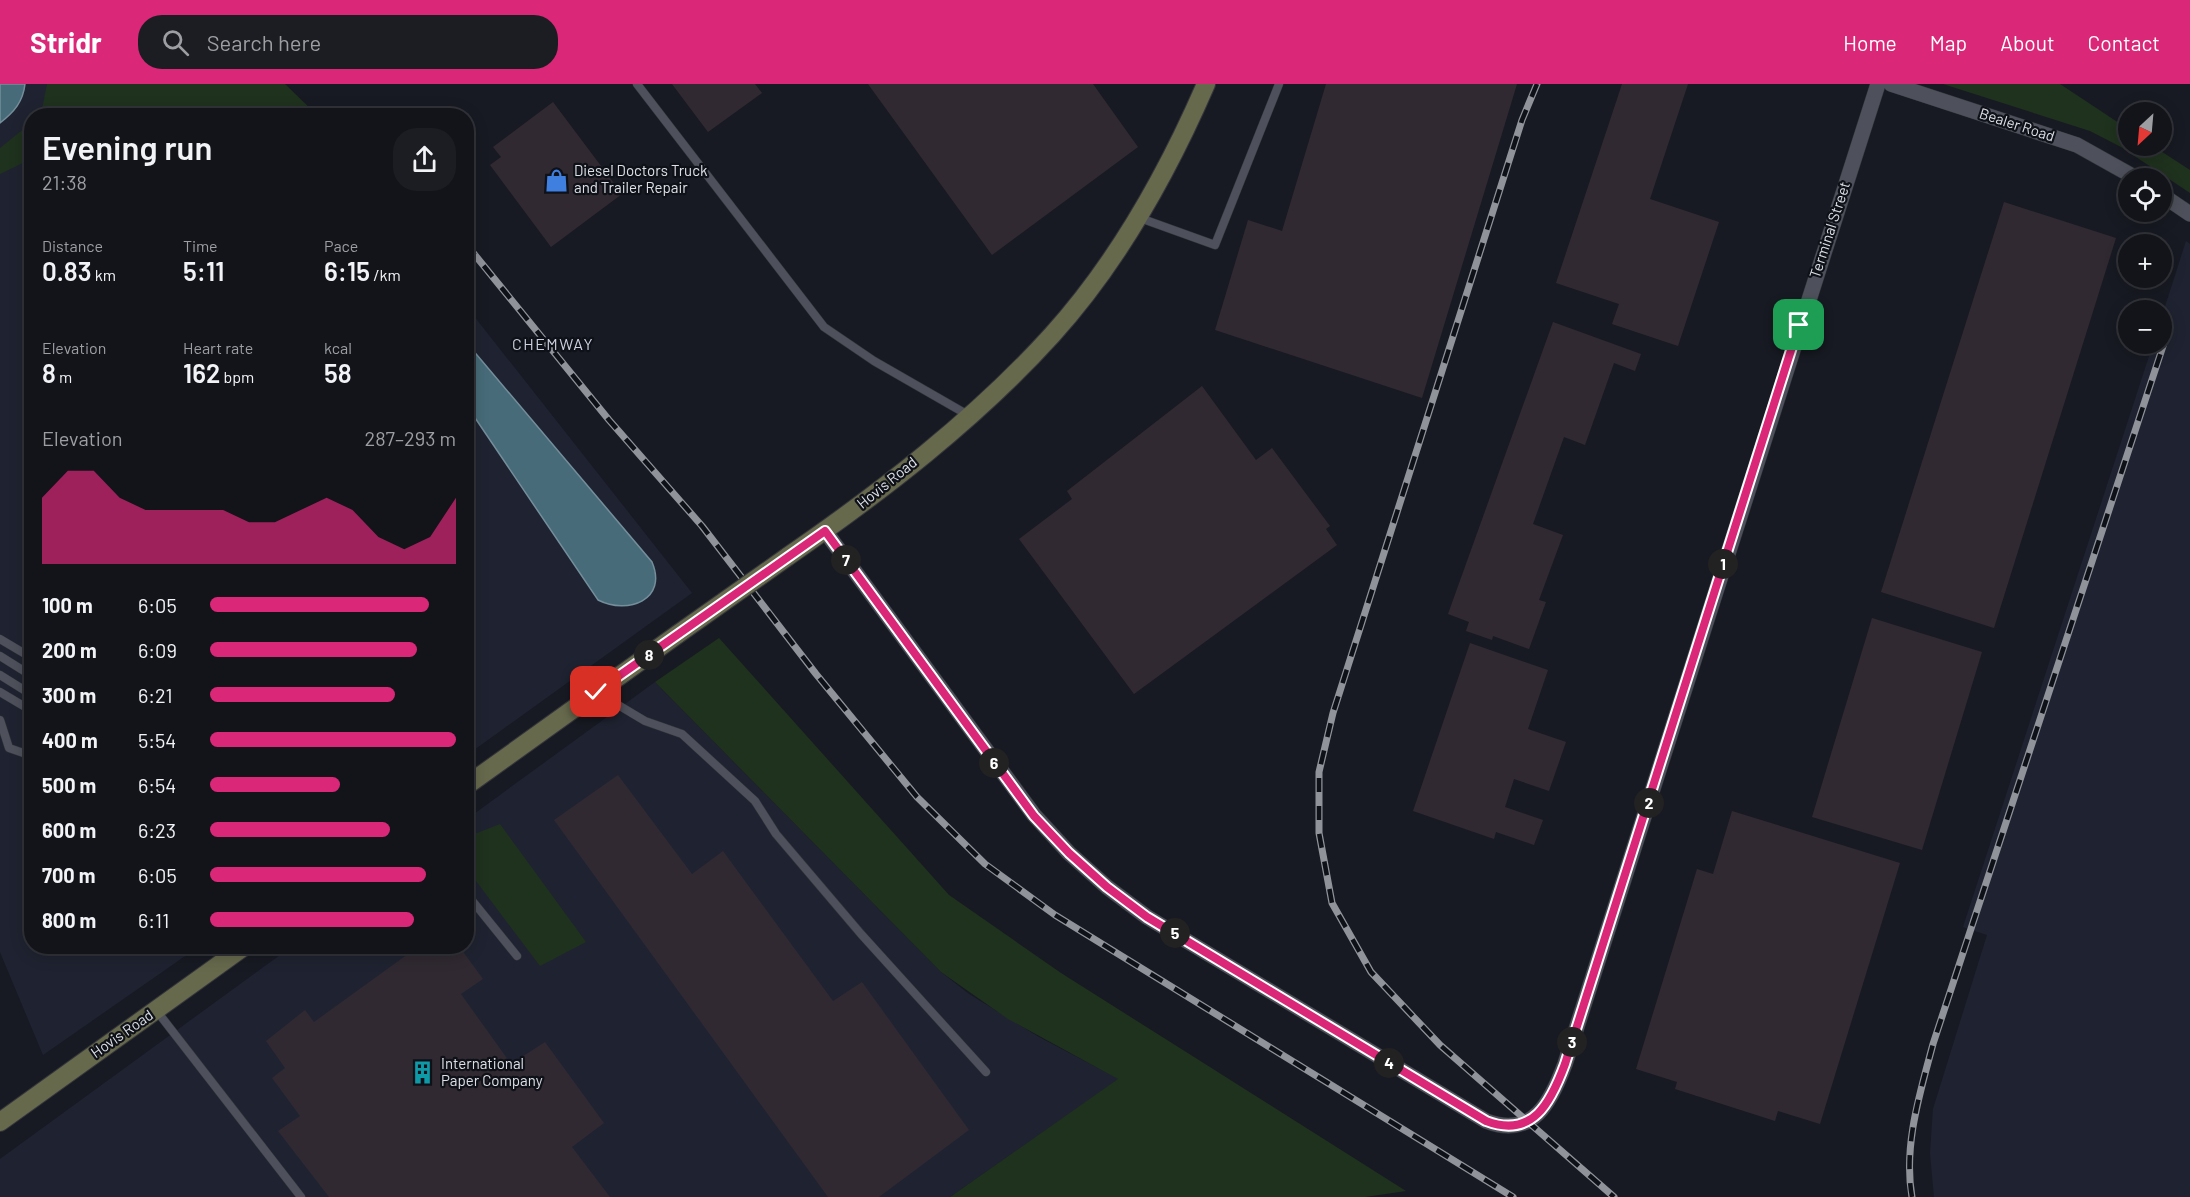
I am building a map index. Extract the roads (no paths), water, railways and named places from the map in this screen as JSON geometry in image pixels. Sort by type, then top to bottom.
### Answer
[{"type":"street","name":"Hovis Road","points":[[474,780],[825,531],[969,416],[1008,381],[1052,335],[1098,277],[1138,218],[1185,131],[1206,84]]},
{"type":"street","name":"Terminal Street","points":[[825,531],[1018,796],[1069,853],[1107,887],[1147,917],[1486,1121],[1507,1127],[1528,1122],[1552,1098],[1565,1064],[1878,84]]},
{"type":"street","name":"Bealer Road","points":[[1891,84],[2078,145],[2118,168]]},
{"type":"street","points":[[2172,202],[2190,214]]},
{"type":"street","name":"Hovis Road","points":[[0,1122],[234,954]]},
{"type":"lane","points":[[637,84],[824,327],[874,361],[969,416]]},
{"type":"lane","points":[[1138,218],[1215,245],[1279,84]]},
{"type":"lane","points":[[0,639],[24,653]]},
{"type":"lane","points":[[0,656],[24,670]]},
{"type":"lane","points":[[0,675],[24,690]]},
{"type":"lane","points":[[0,692],[24,706]]},
{"type":"lane","points":[[596,692],[645,721],[682,734],[755,801],[776,834],[853,925],[986,1072]]},
{"type":"lane","points":[[0,720],[9,748],[24,753]]},
{"type":"lane","points":[[474,902],[517,956]]},
{"type":"lane","points":[[156,1010],[301,1197]]},
{"type":"railway","points":[[1537,84],[1522,120],[1333,713],[1319,772],[1319,833],[1332,903],[1371,972],[1440,1045],[1614,1197]]},
{"type":"railway","points":[[474,254],[609,420],[702,526],[816,674],[917,797],[985,864],[1055,915],[1513,1197]]},
{"type":"railway","points":[[1912,1197],[1911,1139],[1918,1100],[1933,1044],[2160,354]]},
{"type":"place","name":"Diesel Doctors Truck and Trailer Repair","points":[[556,180]]},
{"type":"place","name":"International Paper Company","points":[[423,1073]]},
{"type":"district","name":"CHEMWAY","points":[[553,344]]}]
